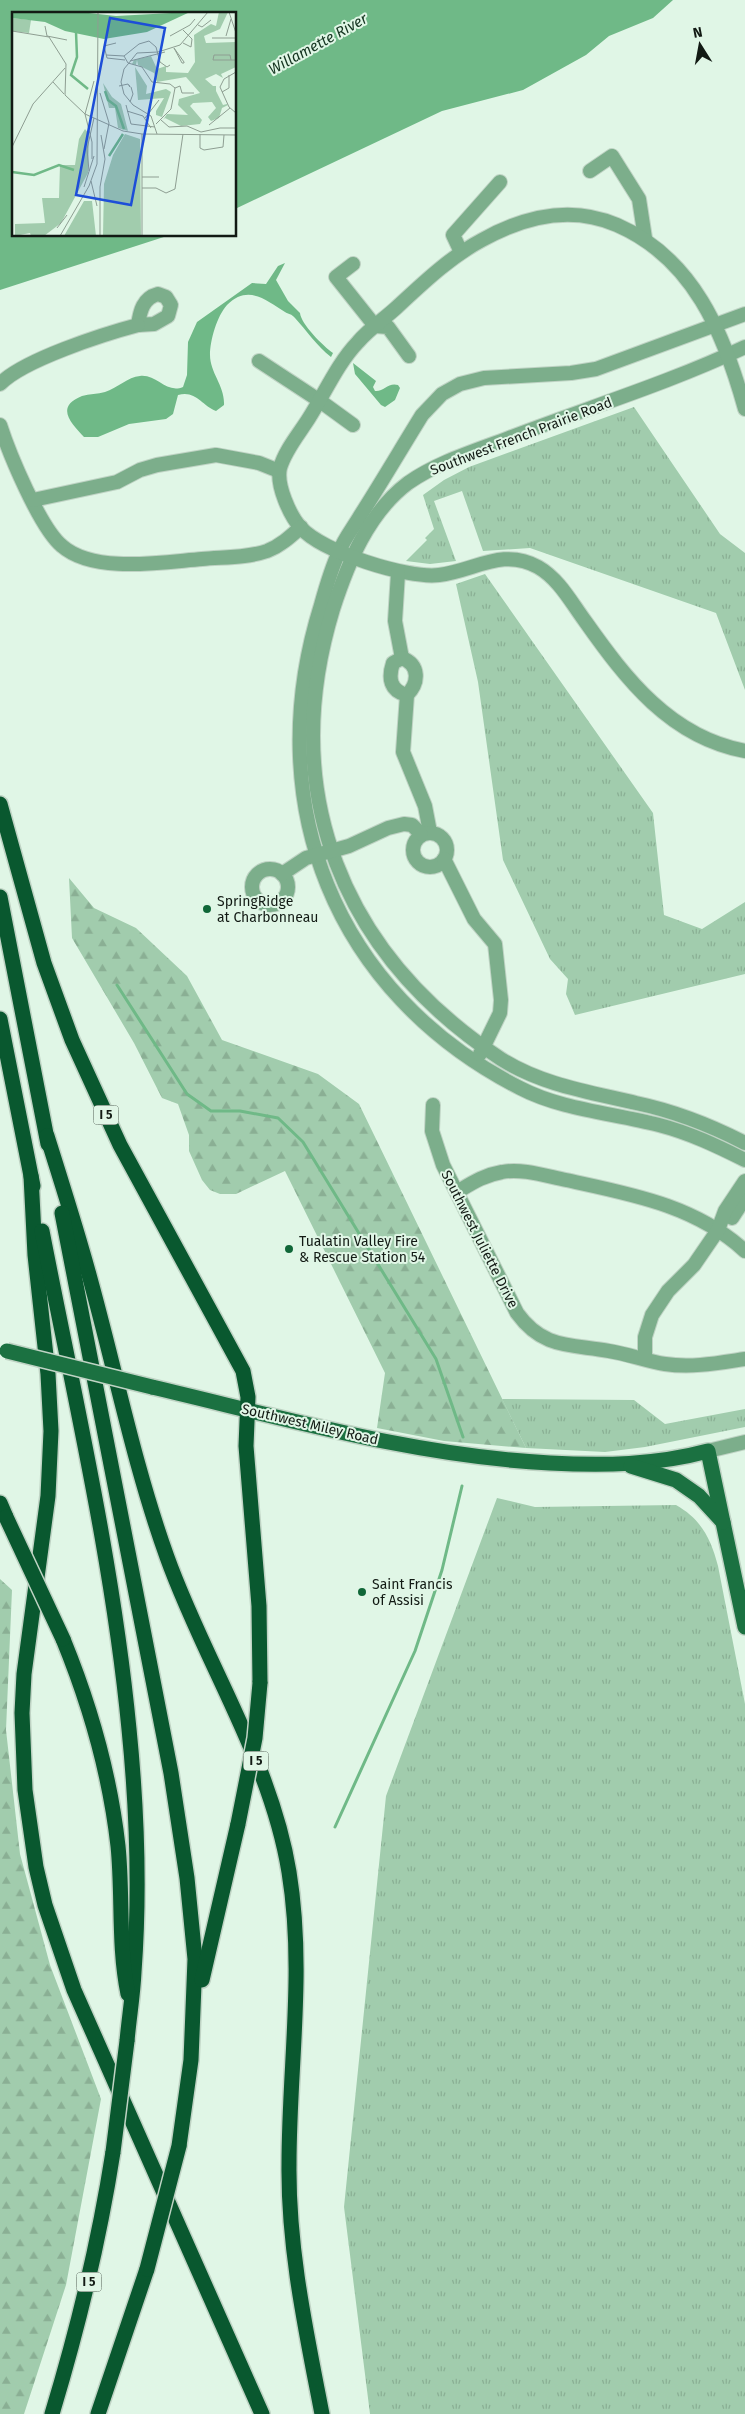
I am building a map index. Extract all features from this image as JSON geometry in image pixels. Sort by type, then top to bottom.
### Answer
[{"type":"highway","name":"I 5","points":[[0,804],[44,963],[72,1040],[129,1162],[237,1358],[247,1385],[246,1446],[259,1606],[260,1683],[255,1738],[238,1824],[208,1949],[193,2024]]},
{"type":"highway","name":"I 5","points":[[0,897],[180,1824],[195,1959],[193,2024],[187,2098],[179,2146],[148,2269],[98,2414]]},
{"type":"highway","name":"I 5","points":[[0,1019],[103,1547],[122,1668],[129,1729],[135,1834],[134,1972],[113,2152],[91,2273],[52,2413]]},
{"type":"highway","name":"I 5","points":[[47,1136],[83,1252],[120,1400],[152,1514],[184,1601],[267,1786],[285,1850],[294,1904],[297,1953],[296,2036],[289,2162],[290,2220],[298,2284],[322,2414]]},
{"type":"highway","name":"I 5","points":[[31,1176],[35,1255],[48,1374],[51,1431],[48,1496],[24,1674],[22,1714],[25,1790],[36,1867],[45,1905],[74,1990],[262,2414]]},
{"type":"highway","name":"I 5","points":[[3,1510],[63,1639],[91,1718],[113,1815],[122,1904],[123,1970],[130,2008]]},
{"type":"main road","name":"Southwest Miley Road","points":[[3,1350],[362,1437],[461,1456],[558,1464],[625,1464]]},
{"type":"main road","points":[[625,1464],[676,1458],[708,1451],[745,1627]]},
{"type":"main road","points":[[625,1464],[676,1480],[699,1496],[723,1522]]},
{"type":"street","points":[[590,171],[612,156],[640,199],[644,238]]},
{"type":"street","points":[[461,252],[453,235],[500,182]]},
{"type":"street","points":[[745,408],[742,387],[715,327],[703,302],[677,266],[644,238],[602,218],[575,213],[558,214],[499,231],[461,252],[375,326],[345,358],[288,452],[279,471],[286,500],[301,527],[346,553],[398,573],[419,576],[444,575],[502,559],[520,560],[538,567],[562,589],[628,678],[654,706],[701,737],[745,751]]},
{"type":"street","points":[[353,264],[336,277],[375,326],[388,328],[409,356]]},
{"type":"street","name":"Southwest French Prairie Road","points":[[745,314],[715,327],[596,369],[571,373],[484,378],[460,384],[442,394],[422,415],[346,553],[309,642],[302,684],[299,719],[304,802],[316,855],[346,924],[376,971],[426,1025],[475,1062],[523,1090],[571,1105],[659,1125],[694,1136],[745,1160]]},
{"type":"street","points":[[0,384],[13,373],[92,338],[138,325]]},
{"type":"street","name":"Southwest French Prairie Road","points":[[745,348],[482,449],[423,474],[391,498],[346,553],[325,637],[315,703],[316,774],[331,850],[348,893],[383,950],[411,985],[447,1020],[512,1066],[548,1081],[583,1092],[635,1102],[687,1117],[721,1130],[745,1143]]},
{"type":"street","points":[[259,361],[320,401],[353,426]]},
{"type":"street","points":[[0,425],[20,476],[52,536],[60,545],[77,557],[95,561],[164,563],[258,554],[282,544],[301,527]]},
{"type":"street","points":[[33,500],[117,482],[140,470],[157,465],[216,455],[259,464],[279,471]]},
{"type":"street","points":[[398,573],[395,610],[402,658]]},
{"type":"street","points":[[407,696],[399,693],[392,686],[389,674],[393,663],[402,658],[410,661],[415,668],[416,679],[413,689],[407,696],[402,752],[424,806],[426,833]]},
{"type":"street","points":[[282,874],[306,858],[349,846],[396,825],[412,825],[426,833],[443,838],[447,846],[444,859],[436,866],[428,867],[415,860],[412,846],[426,833]]},
{"type":"street","points":[[444,859],[469,912],[495,944],[501,1000],[500,1014],[475,1062]]},
{"type":"street","name":"Southwest Juliette Drive","points":[[433,1105],[431,1119],[435,1143],[443,1165],[517,1313],[530,1329],[554,1343],[598,1349],[682,1366],[707,1365],[745,1359]]},
{"type":"street","points":[[457,1192],[487,1175],[503,1171],[520,1172],[616,1191],[660,1202],[703,1220],[745,1251]]},
{"type":"street","points":[[645,1359],[645,1337],[652,1315],[668,1292],[694,1264],[718,1230],[725,1211],[745,1181]]},
{"type":"street","points":[[718,1230],[732,1219],[745,1198]]},
{"type":"street","points":[[708,1451],[745,1442]]},
{"type":"green space","points":[[634,407],[720,534],[745,553],[745,690],[716,613],[530,548],[483,551],[462,491],[434,501],[456,561],[430,564],[406,561],[427,540],[425,538],[434,529],[423,495],[444,480],[469,467]]},
{"type":"green space","points":[[485,574],[653,813],[664,915],[702,929],[745,902],[745,974],[575,1015],[566,994],[568,979],[550,959],[503,860],[478,682],[456,584]]},
{"type":"green space","points":[[69,878],[94,908],[136,928],[187,976],[222,1040],[318,1074],[359,1104],[526,1448],[444,1441],[377,1428],[385,1373],[285,1171],[236,1194],[220,1194],[210,1190],[202,1180],[189,1151],[189,1135],[178,1104],[162,1098],[134,1043],[72,938]]},
{"type":"green space","points":[[502,1399],[634,1400],[665,1424],[745,1409],[745,1427],[645,1447],[605,1452],[526,1448]]},
{"type":"green space","points":[[497,1498],[535,1507],[676,1505],[692,1517],[704,1531],[718,1566],[745,1704],[745,2414],[370,2414],[344,2207],[386,1796]]},
{"type":"green space","points":[[0,1579],[12,1590],[6,1730],[20,1854],[50,1965],[101,2099],[66,2285],[24,2414],[0,2414]]},
{"type":"water","name":"Willamette River","points":[[0,0],[673,0],[653,18],[609,36],[586,55],[523,90],[442,111],[236,209],[236,12],[12,12],[12,236],[167,236],[0,290]]},
{"type":"water","points":[[285,263],[276,280],[288,301],[300,313],[308,329],[333,353],[331,357],[293,316],[257,296],[242,296],[235,299],[223,310],[211,342],[212,368],[224,398],[224,405],[216,411],[194,396],[184,394],[178,395],[173,414],[166,419],[129,424],[98,437],[84,437],[75,427],[68,416],[67,410],[74,400],[82,396],[105,392],[131,378],[140,376],[152,378],[172,388],[183,387],[187,375],[188,342],[197,322],[252,283],[266,284],[278,266]]},
{"type":"water","points":[[353,363],[376,381],[373,387],[375,391],[391,385],[398,385],[400,388],[395,400],[385,407],[381,405],[355,374]]},
{"type":"waterway","points":[[117,985],[187,1094],[211,1111],[240,1111],[278,1118],[303,1142],[436,1359],[463,1437]]},
{"type":"waterway","points":[[335,1827],[415,1651],[442,1570],[462,1486]]},
{"type":"place","name":"SpringRidge at Charbonneau","points":[[207,909]]},
{"type":"place","name":"Tualatin Valley Fire & Rescue Station 54","points":[[289,1249]]},
{"type":"place","name":"Saint Francis of Assisi","points":[[362,1592]]}]
